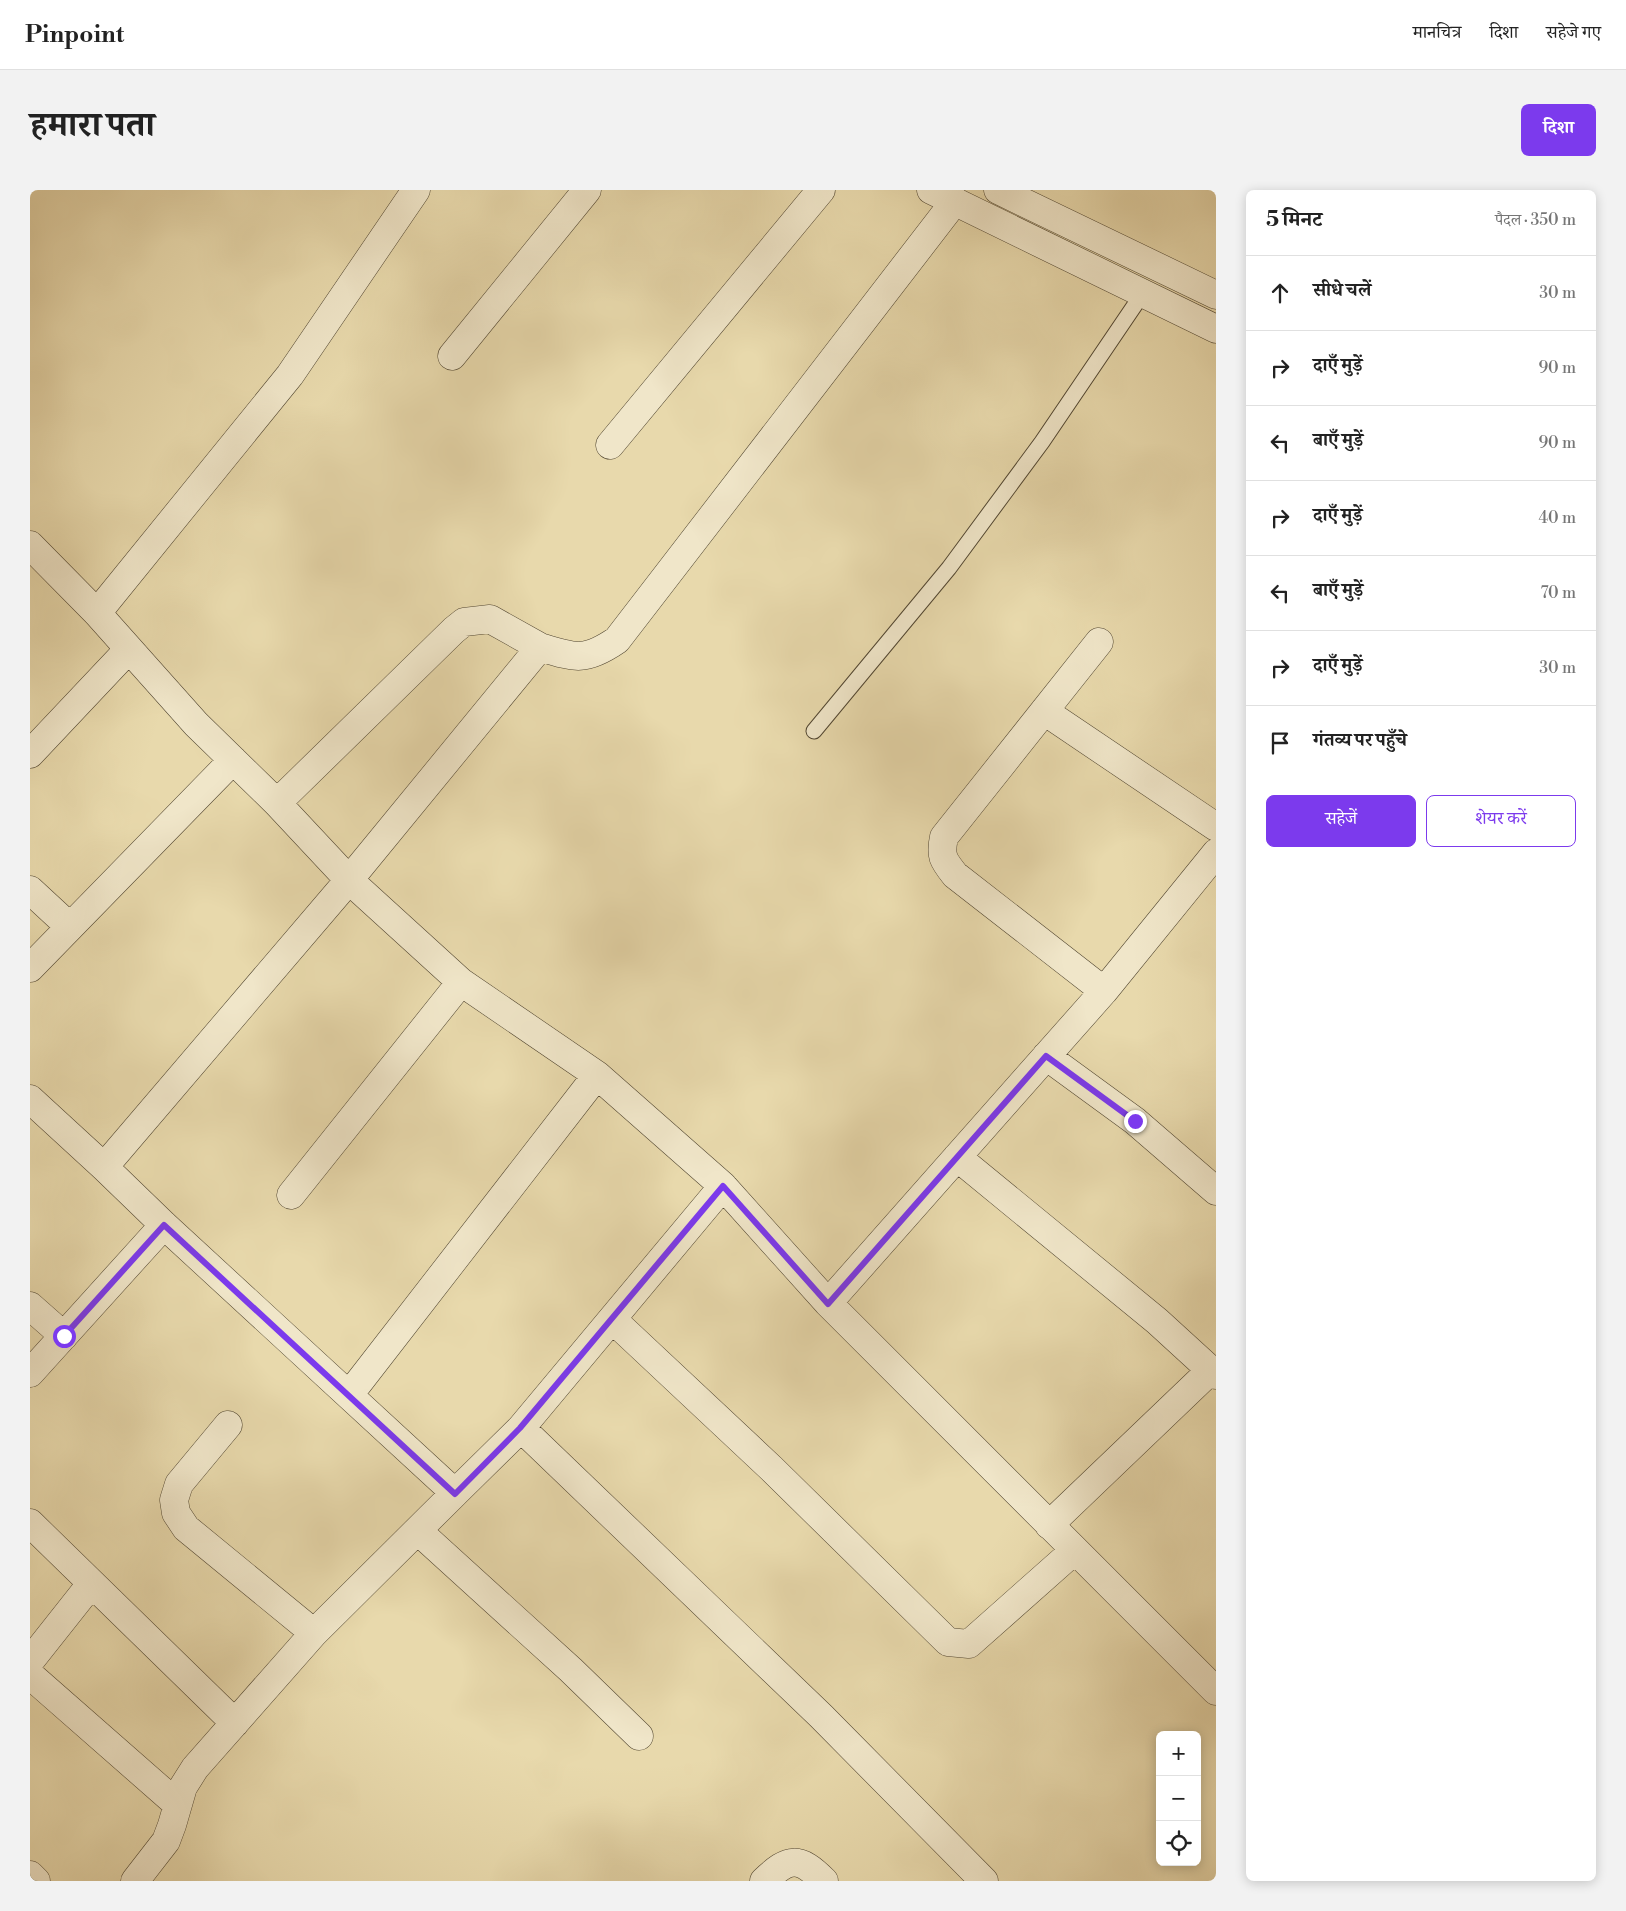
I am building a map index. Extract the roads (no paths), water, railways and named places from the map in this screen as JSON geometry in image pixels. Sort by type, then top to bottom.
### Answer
[{"type":"street","points":[[97,613],[290,375],[416,190]]},
{"type":"street","points":[[452,356],[587,190]]},
{"type":"street","points":[[610,445],[821,190]]},
{"type":"street","points":[[998,190],[1216,295]]},
{"type":"street","points":[[276,803],[464,622],[490,619],[540,647],[569,656],[588,656],[602,650],[616,640],[943,196],[1216,329]]},
{"type":"street","points":[[30,546],[97,613],[196,724],[276,803],[349,880],[461,982],[597,1075],[723,1186],[828,1304],[1216,1691]]},
{"type":"street","points":[[1099,642],[944,837],[941,850],[945,863],[955,875],[1104,990]]},
{"type":"street","points":[[104,1167],[349,880],[540,647]]},
{"type":"street","points":[[30,754],[129,649]]},
{"type":"street","points":[[1044,711],[1216,827]]},
{"type":"street","points":[[30,968],[233,760]]},
{"type":"street","points":[[828,1304],[1104,990],[1216,853]]},
{"type":"street","points":[[30,890],[70,927]]},
{"type":"street","points":[[291,1195],[461,982]]},
{"type":"street","points":[[1046,1056],[1135,1121],[1216,1190]]},
{"type":"street","points":[[348,1395],[597,1075]]},
{"type":"street","points":[[30,1100],[455,1494]]},
{"type":"street","points":[[957,1157],[1157,1321],[1213,1373],[1049,1525]]},
{"type":"street","points":[[136,1881],[166,1841],[183,1787],[195,1768],[314,1633],[520,1428],[723,1186]]},
{"type":"street","points":[[30,1373],[164,1225]]},
{"type":"street","points":[[30,1306],[64,1336]]},
{"type":"street","points":[[612,1319],[772,1468],[948,1642],[969,1644],[1075,1550]]},
{"type":"street","points":[[228,1425],[179,1484],[174,1500],[176,1513],[186,1528],[314,1633]]},
{"type":"street","points":[[520,1428],[821,1716],[984,1881]]},
{"type":"street","points":[[30,1523],[235,1723]]},
{"type":"street","points":[[418,1531],[571,1670],[639,1736]]},
{"type":"street","points":[[30,1661],[92,1584]]},
{"type":"street","points":[[30,1675],[178,1804]]},
{"type":"street","points":[[764,1881],[777,1868],[786,1863],[797,1862],[806,1865],[824,1881]]},
{"type":"street","points":[[30,1875],[36,1881]]},
{"type":"lane","points":[[814,731],[949,568],[1042,442],[1143,293]]}]
